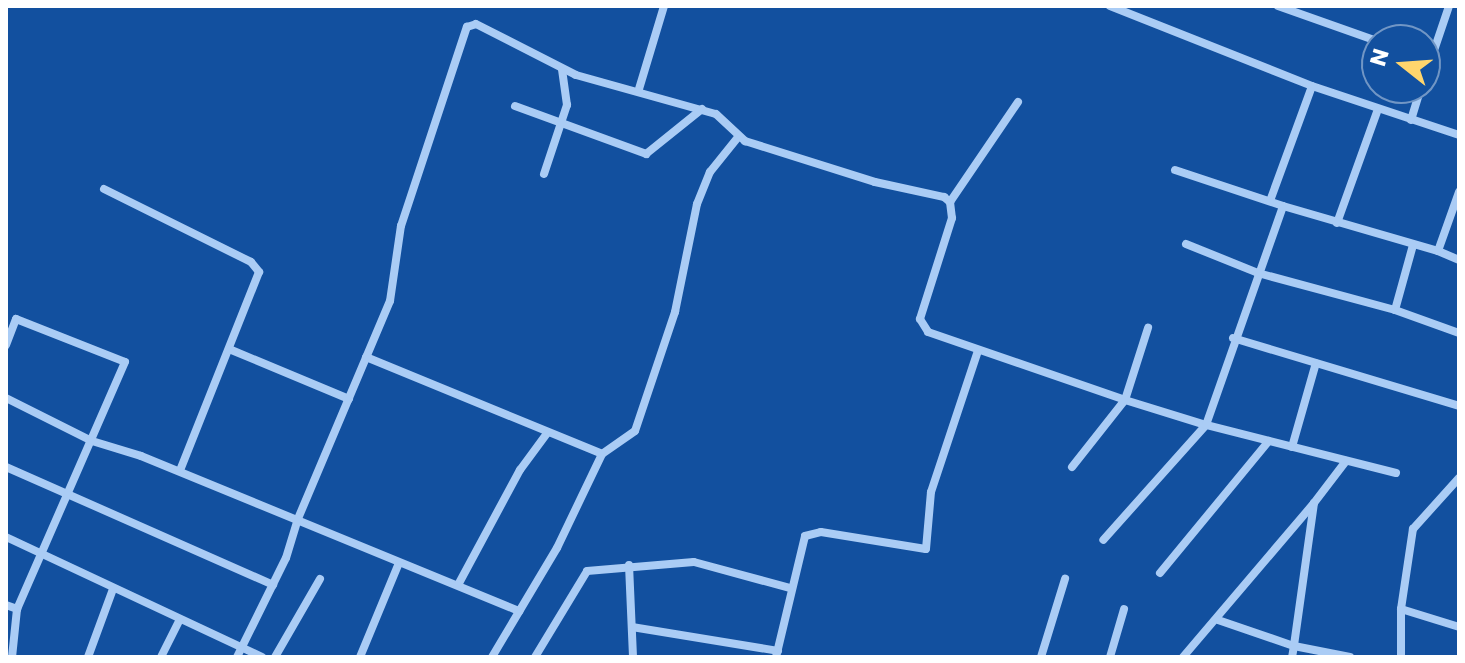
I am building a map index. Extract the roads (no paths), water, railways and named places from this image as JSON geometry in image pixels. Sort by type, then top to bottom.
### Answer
[{"type":"street","points":[[639,89],[664,6]]},
{"type":"street","points":[[1110,6],[1312,86],[1459,135]]},
{"type":"street","points":[[1441,25],[1449,6]]},
{"type":"street","points":[[1281,8],[1361,36]]},
{"type":"street","points":[[237,657],[273,585],[390,301],[401,226],[467,27],[476,24],[562,69],[639,89],[722,117],[738,137],[950,202]]},
{"type":"street","points":[[544,174],[567,105],[562,69]]},
{"type":"street","points":[[1270,201],[1312,86]]},
{"type":"street","points":[[1018,102],[950,202],[952,218],[920,325],[978,351],[1125,400],[1206,425],[1396,473]]},
{"type":"street","points":[[1411,120],[1416,104]]},
{"type":"street","points":[[515,106],[650,154],[702,109]]},
{"type":"street","points":[[1337,223],[1378,109]]},
{"type":"street","points":[[497,655],[557,548],[602,454],[635,431],[675,312],[697,204],[710,172],[738,137]]},
{"type":"street","points":[[1175,170],[1459,260]]},
{"type":"street","points":[[104,189],[257,266],[229,349],[180,471]]},
{"type":"street","points":[[1438,251],[1459,192]]},
{"type":"street","points":[[1103,540],[1206,425],[1233,338],[1283,206]]},
{"type":"street","points":[[1186,244],[1258,273],[1395,310],[1459,333]]},
{"type":"street","points":[[1395,310],[1413,245]]},
{"type":"street","points":[[6,345],[16,319],[125,362],[17,609],[12,657]]},
{"type":"street","points":[[1072,467],[1125,400],[1148,328]]},
{"type":"street","points":[[1233,338],[1459,406]]},
{"type":"street","points":[[229,349],[349,399]]},
{"type":"street","points":[[632,627],[777,654],[802,542],[812,532],[926,549],[931,492],[978,351]]},
{"type":"street","points":[[366,357],[602,454]]},
{"type":"street","points":[[1292,447],[1316,363]]},
{"type":"street","points":[[6,398],[92,441],[180,471],[519,611]]},
{"type":"street","points":[[458,585],[520,470],[548,432]]},
{"type":"street","points":[[1160,573],[1269,441]]},
{"type":"street","points":[[1183,657],[1218,620],[1346,461]]},
{"type":"street","points":[[6,467],[273,585]]},
{"type":"street","points":[[1401,657],[1401,609],[1413,529],[1459,478]]},
{"type":"street","points":[[1292,657],[1314,503]]},
{"type":"street","points":[[6,537],[262,657]]},
{"type":"street","points":[[535,657],[587,571],[629,565],[694,562],[790,588]]},
{"type":"street","points":[[360,657],[399,563]]},
{"type":"street","points":[[629,565],[633,657]]},
{"type":"street","points":[[275,657],[320,579]]},
{"type":"street","points":[[1041,657],[1065,579]]},
{"type":"street","points":[[88,657],[113,589]]},
{"type":"street","points":[[6,605],[17,609]]},
{"type":"street","points":[[1110,657],[1124,609]]},
{"type":"street","points":[[1401,609],[1459,627]]},
{"type":"street","points":[[161,657],[180,619]]},
{"type":"street","points":[[1218,620],[1294,646],[1350,657]]}]
